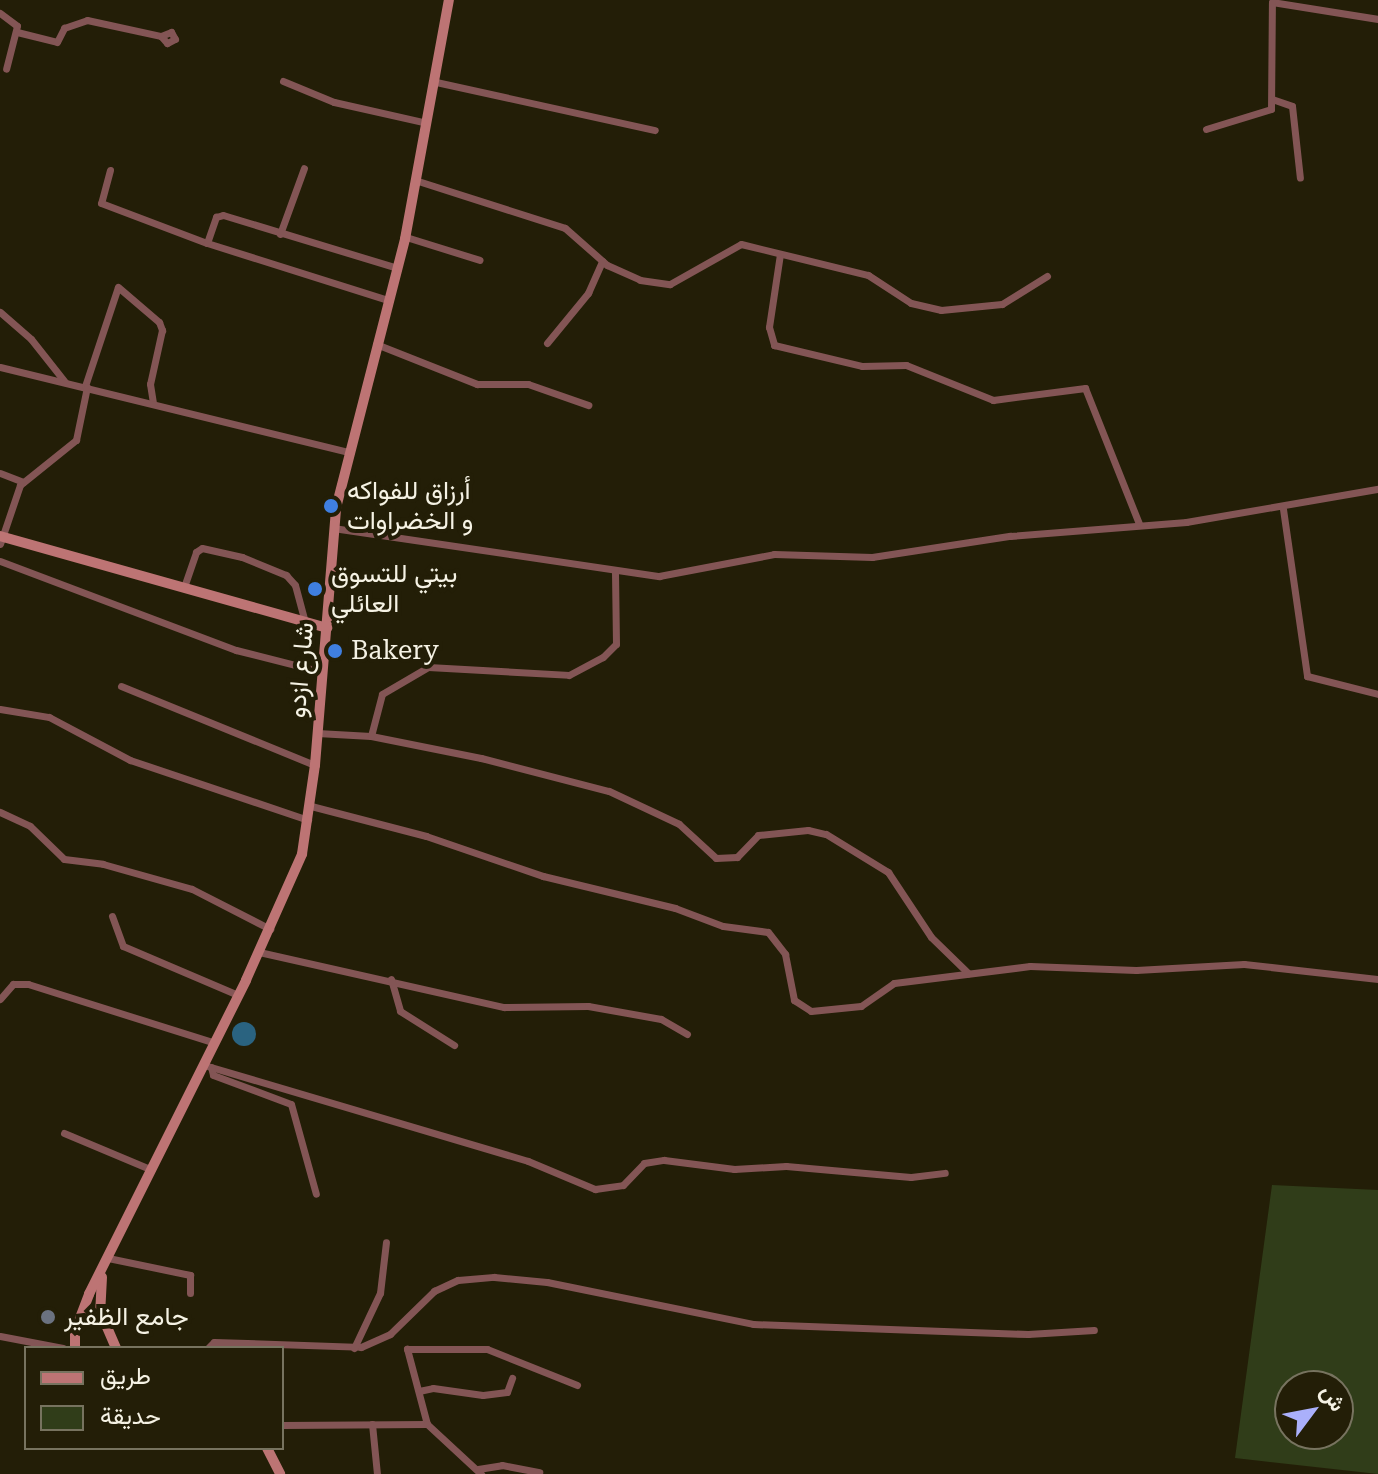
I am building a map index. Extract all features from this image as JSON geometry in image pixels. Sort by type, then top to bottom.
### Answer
[{"type":"street","name":"شارع ازدو","points":[[75,1346],[78,1323],[152,1170],[207,1066],[292,881],[309,821],[333,528],[348,452],[406,237],[429,124],[449,0]]},
{"type":"street","points":[[1206,129],[1265,114],[1272,99],[1272,2],[1378,19]]},
{"type":"street","points":[[0,13],[16,23],[17,32],[6,69]]},
{"type":"street","points":[[17,32],[57,42],[64,28],[87,20],[161,36]]},
{"type":"street","points":[[283,81],[334,102],[429,124]]},
{"type":"street","points":[[436,82],[655,130]]},
{"type":"street","points":[[1272,99],[1292,106],[1300,178]]},
{"type":"street","points":[[280,234],[304,168]]},
{"type":"street","points":[[110,170],[101,203],[207,243],[388,300]]},
{"type":"street","points":[[418,181],[565,228],[602,261],[640,280],[670,284],[728,247],[741,244],[876,278],[911,303],[941,310],[1002,304],[1047,276]]},
{"type":"street","points":[[207,243],[216,217],[223,215],[397,268]]},
{"type":"street","points":[[406,237],[480,260]]},
{"type":"street","points":[[780,254],[769,327],[774,345],[862,366],[906,365],[993,400],[1085,388],[1139,524]]},
{"type":"street","points":[[547,343],[584,299],[602,261]]},
{"type":"street","points":[[153,402],[150,384],[162,330],[118,287],[86,387],[76,440],[23,482],[1,539],[327,628]]},
{"type":"street","points":[[0,312],[31,339],[65,382]]},
{"type":"street","points":[[376,344],[477,384],[528,384],[588,405]]},
{"type":"street","points":[[0,367],[348,452]]},
{"type":"street","points":[[0,473],[23,482]]},
{"type":"street","points":[[333,528],[659,576],[774,554],[872,557],[1283,509],[1378,489]]},
{"type":"street","points":[[1283,509],[1307,676],[1378,694]]},
{"type":"street","points":[[184,587],[196,552],[202,548],[252,559],[286,575],[295,585],[305,622]]},
{"type":"street","points":[[0,561],[236,650],[322,672]]},
{"type":"street","points":[[371,736],[382,694],[428,667],[569,675],[603,657],[616,644],[615,570]]},
{"type":"street","points":[[121,686],[315,765]]},
{"type":"street","points":[[0,709],[49,717],[130,760],[309,821]]},
{"type":"street","points":[[317,733],[371,736],[481,758],[630,798],[679,824],[716,858],[737,857],[758,835],[808,830],[826,834],[888,872],[931,937],[968,973]]},
{"type":"street","points":[[311,806],[426,836],[543,876],[675,908],[723,926],[768,932],[785,954],[794,1000],[811,1011],[861,1006],[894,983],[1030,966],[1136,970],[1244,964],[1378,979]]},
{"type":"street","points":[[0,812],[30,826],[64,859],[103,864],[192,889],[270,929]]},
{"type":"street","points":[[112,916],[123,946],[238,995]]},
{"type":"street","points":[[259,952],[391,979],[504,1007],[588,1006],[661,1019],[687,1034]]},
{"type":"street","points":[[391,979],[394,999],[409,1021],[454,1045]]},
{"type":"street","points":[[0,999],[13,984],[28,984],[215,1043]]},
{"type":"street","points":[[207,1066],[528,1161],[595,1189],[616,1188],[644,1163],[664,1160],[911,1177],[945,1173]]},
{"type":"street","points":[[207,1066],[213,1075],[285,1098],[294,1107],[306,1174],[316,1194]]},
{"type":"street","points":[[64,1133],[152,1170]]},
{"type":"street","points":[[354,1348],[377,1304],[386,1242]]},
{"type":"street","points":[[115,1346],[100,1311],[107,1261],[190,1275],[190,1293]]},
{"type":"street","points":[[213,1346],[222,1342],[354,1348],[390,1334],[424,1298],[444,1285],[494,1277],[547,1282],[753,1324],[1028,1334],[1094,1330]]},
{"type":"street","points":[[0,1336],[52,1346]]},
{"type":"street","points":[[539,1472],[502,1465],[480,1471],[427,1424],[407,1349],[487,1349],[577,1385]]},
{"type":"street","points":[[419,1391],[433,1388],[483,1395],[507,1392],[512,1378]]},
{"type":"street","points":[[372,1424],[377,1474]]},
{"type":"street","points":[[284,1425],[427,1424]]},
{"type":"street","points":[[268,1450],[280,1474]]},
{"type":"green space","points":[[1272,1185],[1378,1190],[1378,1474],[1235,1458]]},
{"type":"water","points":[[244,1022],[255,1029],[256,1034],[249,1045],[244,1046],[233,1039],[232,1034],[239,1023]]},
{"type":"place","name":"أرزاق للفواكه و الخضراوات","points":[[331,506]]},
{"type":"place","name":"بيتي للتسوق العائلي","points":[[315,589]]},
{"type":"place","name":"Bakery","points":[[335,651]]},
{"type":"place","name":"جامع الظفير","points":[[48,1317]]}]
